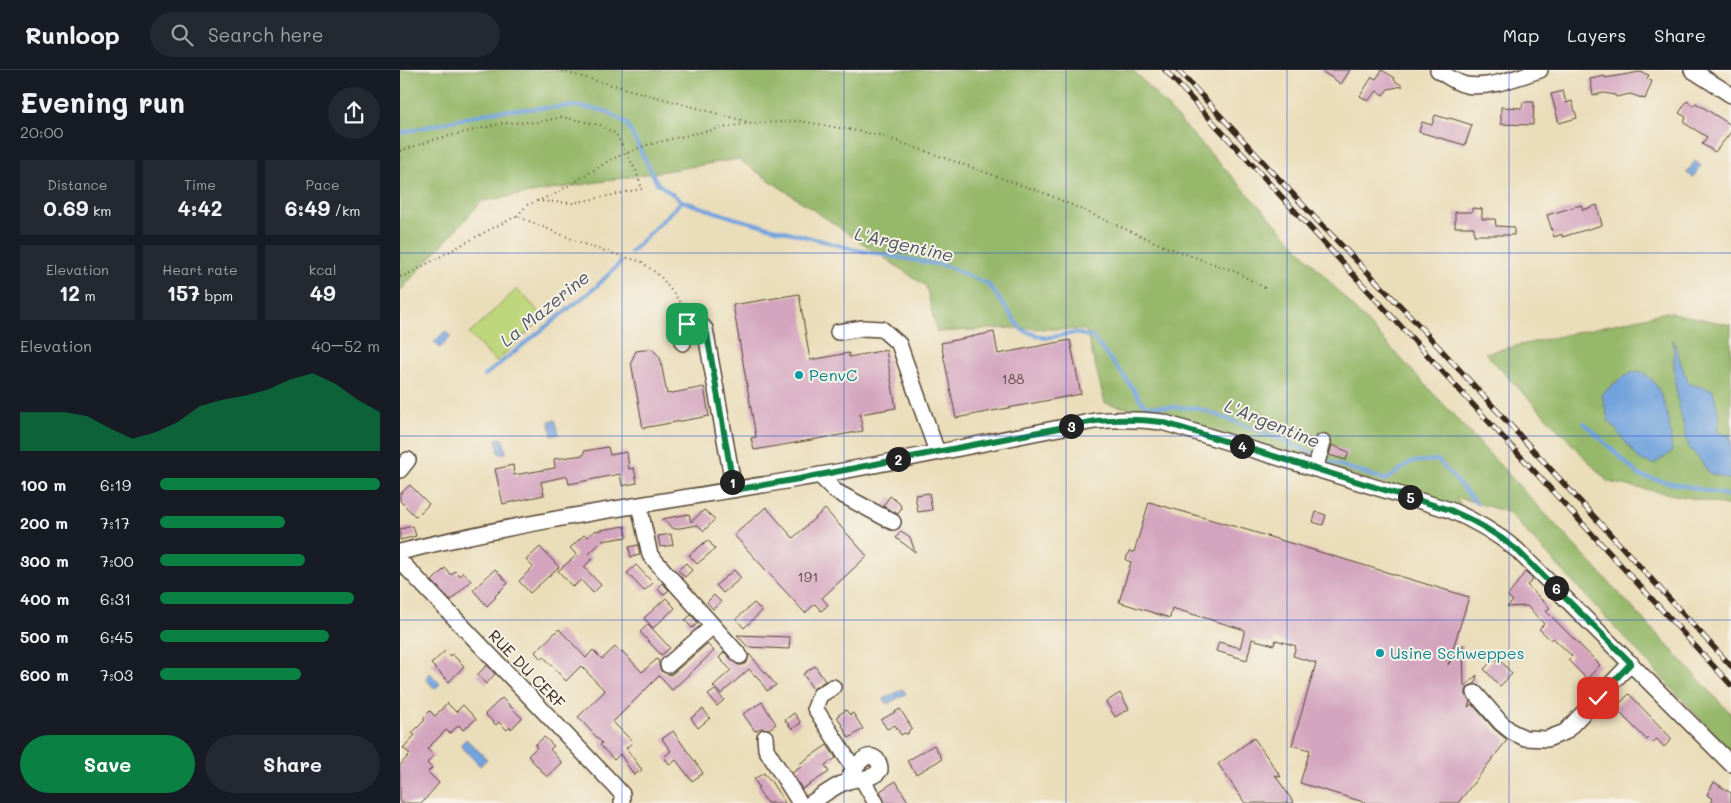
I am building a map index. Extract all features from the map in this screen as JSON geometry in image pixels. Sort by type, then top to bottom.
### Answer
[{"type":"street","points":[[1438,70],[1465,85],[1480,86],[1540,70]]},
{"type":"street","points":[[1692,70],[1731,95]]},
{"type":"street","points":[[683,343],[683,328],[687,324],[696,322],[702,325],[707,334],[734,490]]},
{"type":"street","points":[[838,332],[863,328],[882,329],[899,344],[937,452]]},
{"type":"street","points":[[400,552],[449,540],[819,475],[1095,421],[1142,419],[1162,422],[1319,456],[1484,525],[1517,550],[1731,764]]},
{"type":"street","points":[[819,475],[835,491],[893,522]]},
{"type":"street","points":[[640,505],[650,555],[740,656]]},
{"type":"street","name":"RUE DU CERF","points":[[400,563],[405,566],[612,783],[622,794],[622,803]]},
{"type":"street","points":[[668,665],[713,626]]},
{"type":"street","points":[[1475,692],[1501,723],[1512,732],[1526,738],[1546,739],[1565,732],[1631,663]]},
{"type":"street","points":[[833,687],[820,696],[816,708],[854,777],[876,803]]},
{"type":"street","points":[[765,737],[766,749],[800,803]]},
{"type":"street","points":[[810,803],[854,777]]},
{"type":"path","points":[[557,70],[756,123]]},
{"type":"path","points":[[400,151],[433,140],[503,123],[539,122],[562,117],[600,125],[616,134],[636,171],[642,189],[573,203],[536,202]]},
{"type":"path","points":[[400,277],[517,216],[527,205],[558,193],[610,160],[647,145],[743,124],[800,121],[880,135],[1049,195],[1166,247],[1234,271],[1264,288]]},
{"type":"path","points":[[517,216],[590,247],[642,262],[661,277],[696,322]]},
{"type":"green space","points":[[400,70],[1133,70],[1731,714],[1731,752],[1508,512],[1456,497],[1464,510],[1179,420],[1105,403],[1086,330],[1011,328],[937,332],[926,286],[738,159],[482,201],[400,291]]},
{"type":"green space","points":[[517,289],[544,317],[496,362],[469,334]]},
{"type":"green space","points":[[1667,312],[1731,325],[1731,506],[1608,482],[1485,353]]},
{"type":"water","points":[[1695,161],[1701,166],[1693,177],[1687,173]]},
{"type":"water","points":[[445,331],[451,337],[440,348],[434,342]]},
{"type":"water","points":[[1673,339],[1689,384],[1713,390],[1719,416],[1717,432],[1731,437],[1731,480],[1709,473],[1689,448],[1675,383]]},
{"type":"water","points":[[1637,371],[1647,375],[1654,383],[1665,405],[1668,417],[1672,452],[1654,464],[1640,460],[1626,443],[1608,419],[1602,395],[1618,381]]},
{"type":"water","points":[[555,420],[559,434],[552,436],[549,421]]},
{"type":"water","points":[[503,438],[506,453],[499,454],[496,439]]},
{"type":"water","points":[[430,673],[440,684],[435,689],[425,678]]},
{"type":"water","points":[[903,689],[906,694],[887,704],[884,699]]},
{"type":"water","points":[[466,739],[487,759],[480,766],[460,745]]},
{"type":"building","points":[[1320,70],[1350,70],[1341,84]]},
{"type":"building","points":[[1382,70],[1395,78],[1394,80],[1403,86],[1388,89],[1383,95],[1377,91],[1368,101],[1360,96],[1372,77],[1376,79]]},
{"type":"building","points":[[1640,72],[1649,75],[1647,79],[1652,81],[1645,99],[1630,94],[1616,97],[1615,95],[1604,93],[1593,95],[1590,79]]},
{"type":"building","points":[[1563,91],[1566,103],[1572,101],[1577,118],[1559,123],[1551,94]]},
{"type":"building","points":[[1687,101],[1693,106],[1696,103],[1731,125],[1731,132],[1715,152],[1702,144],[1707,137],[1684,123],[1686,117],[1679,113]]},
{"type":"building","points":[[1523,102],[1534,102],[1533,125],[1501,124],[1501,107],[1522,108]]},
{"type":"building","points":[[1435,115],[1472,125],[1465,145],[1419,132],[1422,122],[1432,125]]},
{"type":"building","points":[[1581,205],[1583,210],[1597,205],[1602,225],[1562,237],[1562,234],[1554,237],[1547,215]]},
{"type":"building","points":[[1472,208],[1482,209],[1482,219],[1495,219],[1496,226],[1514,227],[1514,235],[1474,235],[1474,227],[1455,227],[1455,212],[1472,212]]},
{"type":"building","name":"PenvC","points":[[799,294],[810,360],[849,353],[849,357],[886,350],[896,408],[860,414],[863,431],[754,450],[751,438],[756,437],[733,305]]},
{"type":"building","points":[[994,332],[998,354],[1070,340],[1081,394],[956,418],[941,343]]},
{"type":"building","points":[[652,349],[660,357],[667,394],[704,387],[709,416],[643,428],[631,362],[636,351]]},
{"type":"building","points":[[1332,445],[1349,452],[1346,460],[1329,455]]},
{"type":"building","points":[[608,447],[610,455],[627,452],[629,469],[634,468],[637,483],[622,486],[620,474],[569,484],[567,476],[541,482],[544,495],[503,504],[495,469],[513,465],[514,475],[555,468],[554,459],[584,455],[584,451]]},
{"type":"building","points":[[410,485],[429,504],[416,517],[400,501],[400,494]]},
{"type":"building","points":[[929,493],[932,510],[918,512],[915,495]]},
{"type":"building","points":[[890,496],[900,504],[901,509],[898,514],[883,506]]},
{"type":"building","name":"Usine Schweppes","points":[[1149,502],[1469,597],[1448,665],[1463,644],[1464,687],[1477,675],[1475,684],[1469,686],[1466,690],[1466,695],[1470,701],[1468,707],[1472,704],[1494,729],[1507,740],[1458,803],[1367,803],[1300,783],[1310,750],[1292,745],[1316,663],[1293,656],[1296,646],[1276,640],[1274,645],[1252,639],[1247,660],[1216,651],[1219,642],[1240,648],[1245,630],[1172,608],[1170,618],[1119,602],[1131,562],[1126,560],[1129,551],[1134,552]]},
{"type":"building","points":[[766,507],[793,538],[825,509],[867,556],[822,598],[828,605],[821,611],[815,604],[805,613],[734,535]]},
{"type":"building","points":[[704,510],[715,519],[704,531],[698,525],[674,529],[662,519],[689,514],[691,522]]},
{"type":"building","points":[[1316,512],[1326,515],[1323,525],[1313,522]]},
{"type":"building","points":[[413,526],[416,536],[400,540],[400,529]]},
{"type":"building","points":[[625,526],[627,537],[602,541],[588,555],[592,559],[584,567],[601,585],[593,593],[581,580],[573,587],[558,571],[577,555],[570,548],[584,535],[587,537],[595,531]]},
{"type":"building","points":[[901,531],[910,537],[915,552],[896,538]]},
{"type":"building","points":[[671,534],[673,545],[660,547],[658,536]]},
{"type":"building","points":[[708,540],[715,549],[697,564],[689,555]]},
{"type":"building","points":[[638,545],[640,555],[631,557],[629,547]]},
{"type":"building","points":[[540,547],[559,567],[530,593],[519,581],[533,567],[526,560]]},
{"type":"building","points":[[686,563],[692,570],[685,577],[678,570]]},
{"type":"building","points":[[636,565],[653,583],[644,591],[627,573]]},
{"type":"building","points":[[445,568],[451,575],[455,571],[460,576],[463,572],[471,581],[451,600],[432,581]]},
{"type":"building","points":[[495,569],[508,583],[487,606],[473,590]]},
{"type":"building","points":[[734,570],[741,578],[723,593],[716,585]]},
{"type":"building","points":[[1525,572],[1533,580],[1527,585],[1550,608],[1546,611],[1600,665],[1587,679],[1568,660],[1572,656],[1553,638],[1551,640],[1539,629],[1544,624],[1527,606],[1507,607],[1513,601],[1508,596]]},
{"type":"building","points":[[662,583],[669,590],[663,595],[657,588]]},
{"type":"building","points":[[714,595],[721,602],[713,609],[707,602]]},
{"type":"building","points":[[666,598],[675,608],[653,628],[644,618]]},
{"type":"building","points":[[754,603],[762,611],[744,628],[736,619]]},
{"type":"building","points":[[691,615],[698,623],[692,628],[685,620]]},
{"type":"building","points":[[648,624],[670,648],[661,655],[640,632]]},
{"type":"building","points":[[559,629],[586,658],[593,650],[602,659],[615,647],[622,651],[642,672],[657,659],[661,671],[671,675],[707,644],[714,651],[672,690],[659,676],[613,722],[633,742],[626,748],[642,770],[634,775],[620,754],[614,760],[600,745],[602,743],[578,717],[605,691],[581,666],[566,681],[544,657],[541,659],[535,652]]},
{"type":"building","points":[[737,635],[790,637],[789,649],[748,647]]},
{"type":"building","points":[[445,651],[450,656],[452,654],[464,666],[449,682],[431,664]]},
{"type":"building","points":[[724,652],[738,665],[747,663],[749,654],[776,685],[767,691],[756,675],[749,669],[721,694],[713,686],[731,670],[719,658]]},
{"type":"building","points":[[1494,659],[1501,661],[1512,674],[1500,686],[1484,669]]},
{"type":"building","points":[[487,665],[495,674],[486,684],[477,675]]},
{"type":"building","points":[[815,666],[825,681],[813,689],[803,674]]},
{"type":"building","points":[[715,690],[724,700],[717,706],[708,695]]},
{"type":"building","points":[[1120,693],[1129,709],[1115,717],[1106,702]]},
{"type":"building","points":[[1629,694],[1672,739],[1664,747],[1657,739],[1653,742],[1649,738],[1647,740],[1615,708]]},
{"type":"building","points":[[502,698],[522,718],[511,729],[510,727],[507,730],[499,722],[496,725],[485,714]]},
{"type":"building","points":[[762,702],[776,724],[769,729],[760,728],[755,731],[743,714]]},
{"type":"building","points":[[447,703],[456,712],[463,705],[476,719],[463,730],[459,725],[450,733],[446,730],[427,749],[434,755],[427,763],[432,768],[428,772],[439,783],[422,803],[400,803],[400,765],[410,754],[403,748],[415,735],[412,733],[425,720],[423,718],[430,711],[435,716]]},
{"type":"building","points":[[703,709],[710,718],[698,728],[691,718]]},
{"type":"building","points":[[900,709],[912,728],[908,734],[904,733],[901,735],[895,725],[887,729],[881,720]]},
{"type":"building","points":[[846,710],[850,715],[853,713],[863,729],[849,738],[837,716]]},
{"type":"building","points":[[794,713],[801,723],[792,729],[785,720]]},
{"type":"building","points":[[673,731],[703,773],[692,781],[676,760],[670,765],[664,757],[671,751],[662,739]]},
{"type":"building","points":[[544,737],[554,746],[550,749],[562,763],[547,777],[528,756],[537,747],[535,745]]},
{"type":"building","points":[[1254,738],[1281,777],[1275,775],[1294,803],[1245,803],[1218,764]]},
{"type":"building","points":[[827,745],[836,758],[825,765],[829,772],[802,789],[792,773],[801,767],[799,764]]},
{"type":"building","points":[[934,745],[942,759],[916,774],[907,761]]},
{"type":"building","points":[[764,773],[785,803],[767,803],[757,788],[759,787],[754,779]]},
{"type":"building","points":[[896,781],[909,803],[885,803],[880,791]]},
{"type":"building","points":[[1714,782],[1731,793],[1731,803],[1711,803],[1713,799],[1707,795]]},
{"type":"waterway","name":"L'Argentine","points":[[400,133],[496,111],[575,106],[606,111],[627,124],[657,183],[682,201],[734,218],[857,250],[946,266],[988,284],[1022,330],[1045,338],[1075,333],[1092,337],[1145,406],[1197,408],[1275,437],[1316,455]]},
{"type":"waterway","name":"La Mazerine","points":[[631,252],[682,201]]},
{"type":"waterway","name":"La Mazerine","points":[[484,376],[596,287],[621,262]]},
{"type":"waterway","points":[[1584,423],[1640,476],[1731,496]]},
{"type":"waterway","name":"L'Argentine","points":[[1322,458],[1386,480],[1411,462],[1438,460],[1476,503]]},
{"type":"railway","points":[[1165,70],[1731,685]]},
{"type":"railway","points":[[1178,70],[1316,219],[1412,318],[1731,666]]},
{"type":"place","name":"PenvC","points":[[799,375]]},
{"type":"place","name":"Usine Schweppes","points":[[1380,653]]},
{"type":"route","points":[[687,324],[696,322],[702,325],[707,334],[734,490],[1095,421],[1142,419],[1162,422],[1413,498],[1477,521],[1517,550],[1631,663],[1598,698]]}]
